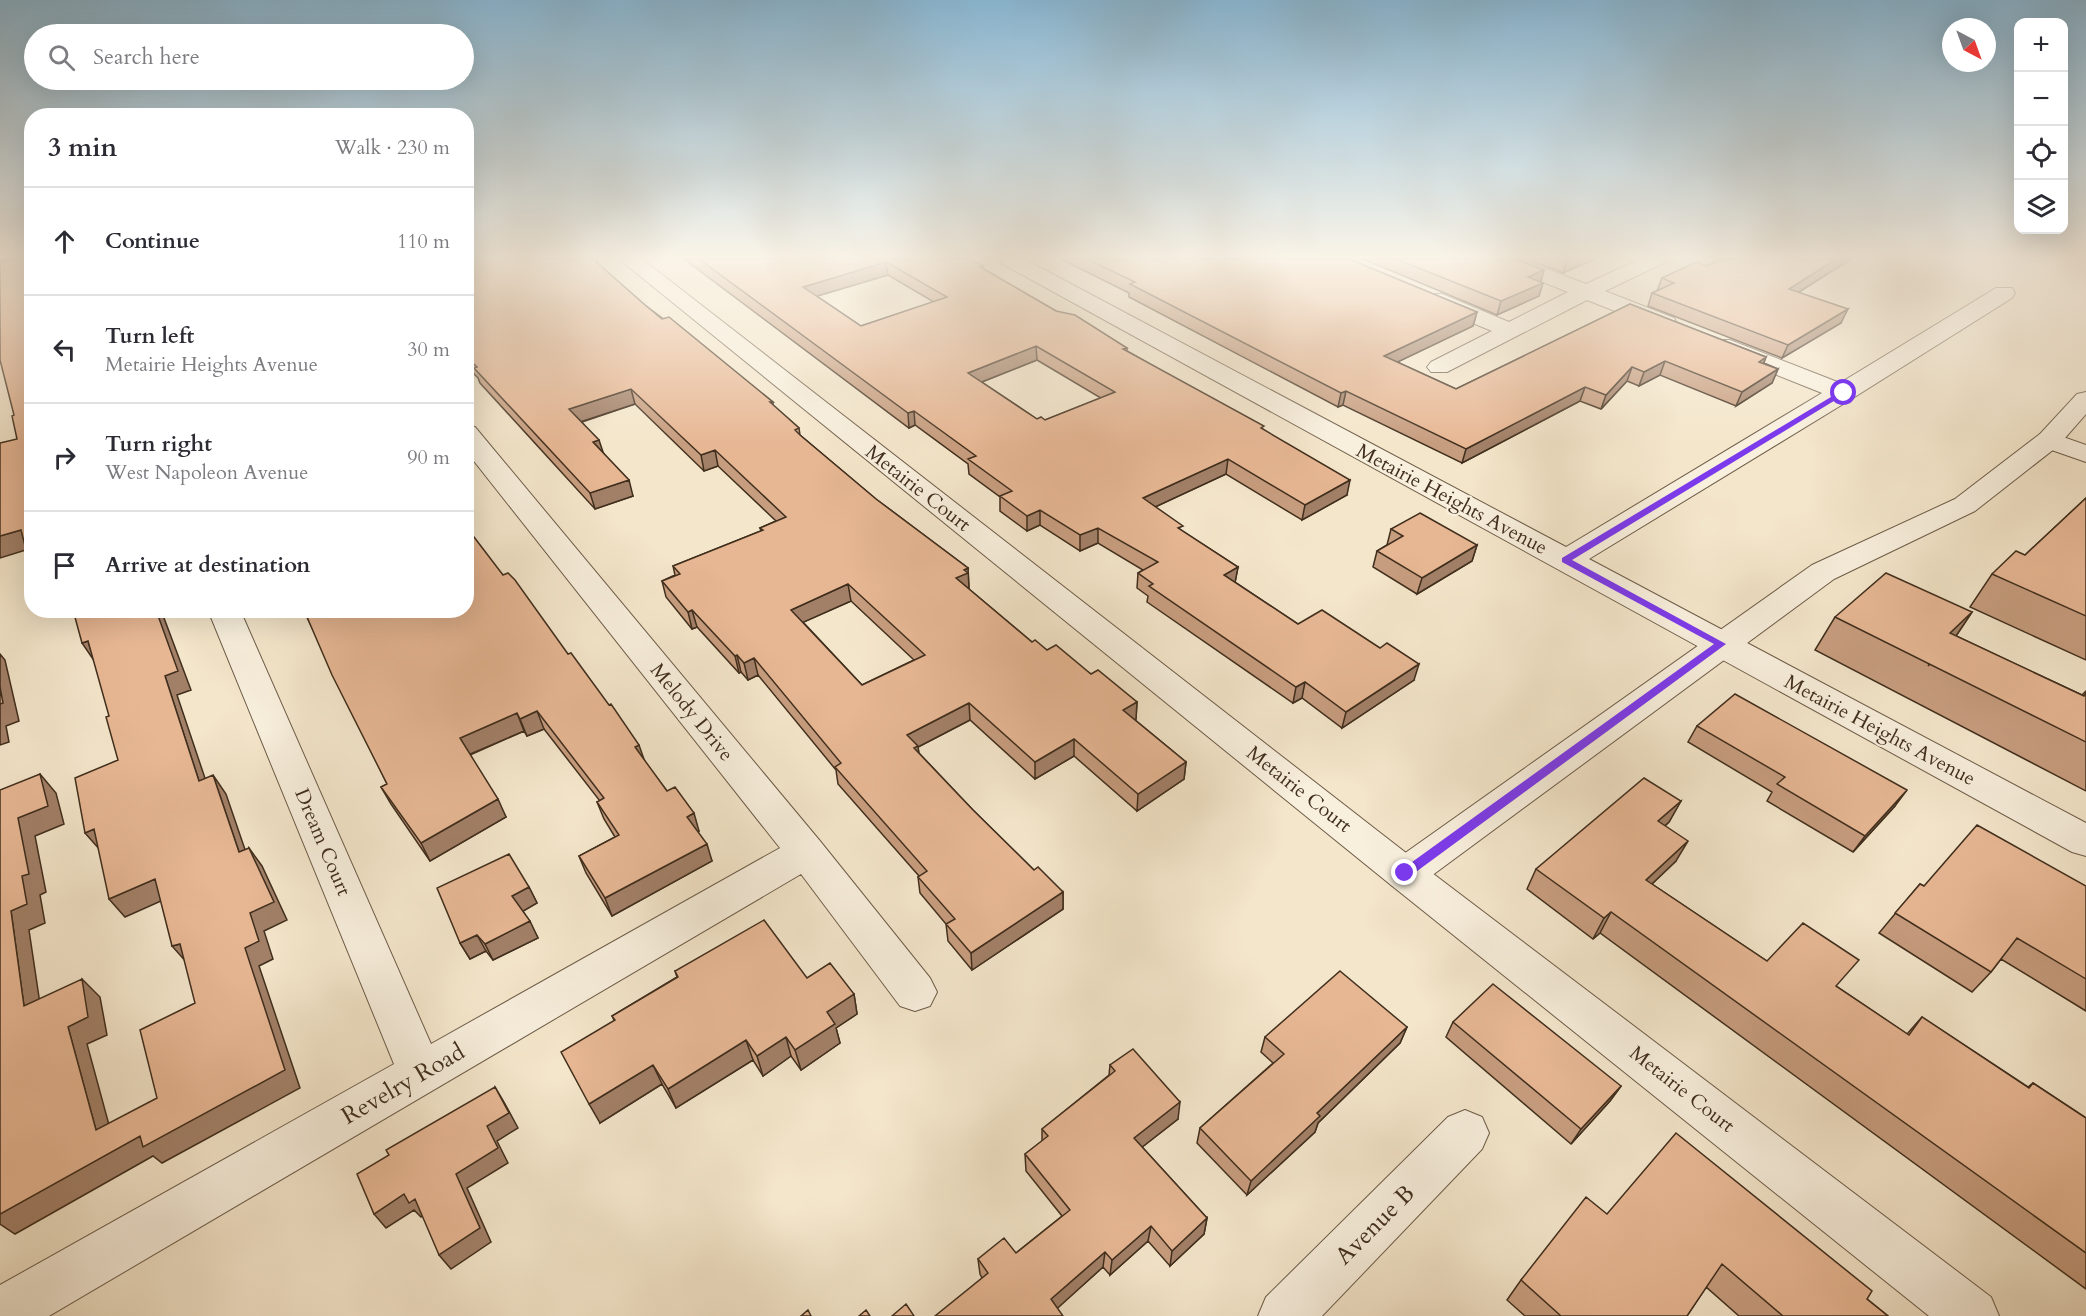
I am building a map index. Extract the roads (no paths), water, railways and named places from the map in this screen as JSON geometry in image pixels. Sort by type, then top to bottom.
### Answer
[{"type":"street","name":"Metairie Court","points":[[707,320],[1405,873],[1972,1316]]},
{"type":"street","name":"Metairie Heights Avenue","points":[[1122,320],[2086,841]]},
{"type":"street","points":[[1485,320],[1511,331]]},
{"type":"street","points":[[1438,367],[1532,320]]},
{"type":"street","points":[[1659,320],[1683,330]]},
{"type":"street","points":[[1566,560],[1960,320]]},
{"type":"street","points":[[1704,338],[1844,393]]},
{"type":"street","points":[[1405,873],[1823,572],[1965,505],[2049,440],[2086,399]]},
{"type":"street","points":[[2049,440],[2086,454]]},
{"type":"street","name":"Melody Drive","points":[[474,443],[806,852],[915,992]]},
{"type":"street","name":"Dream Court","points":[[227,618],[421,1073]]},
{"type":"street","name":"Revelry Road","points":[[0,1315],[806,852]]},
{"type":"street","name":"Avenue B","points":[[1285,1316],[1466,1133]]}]
